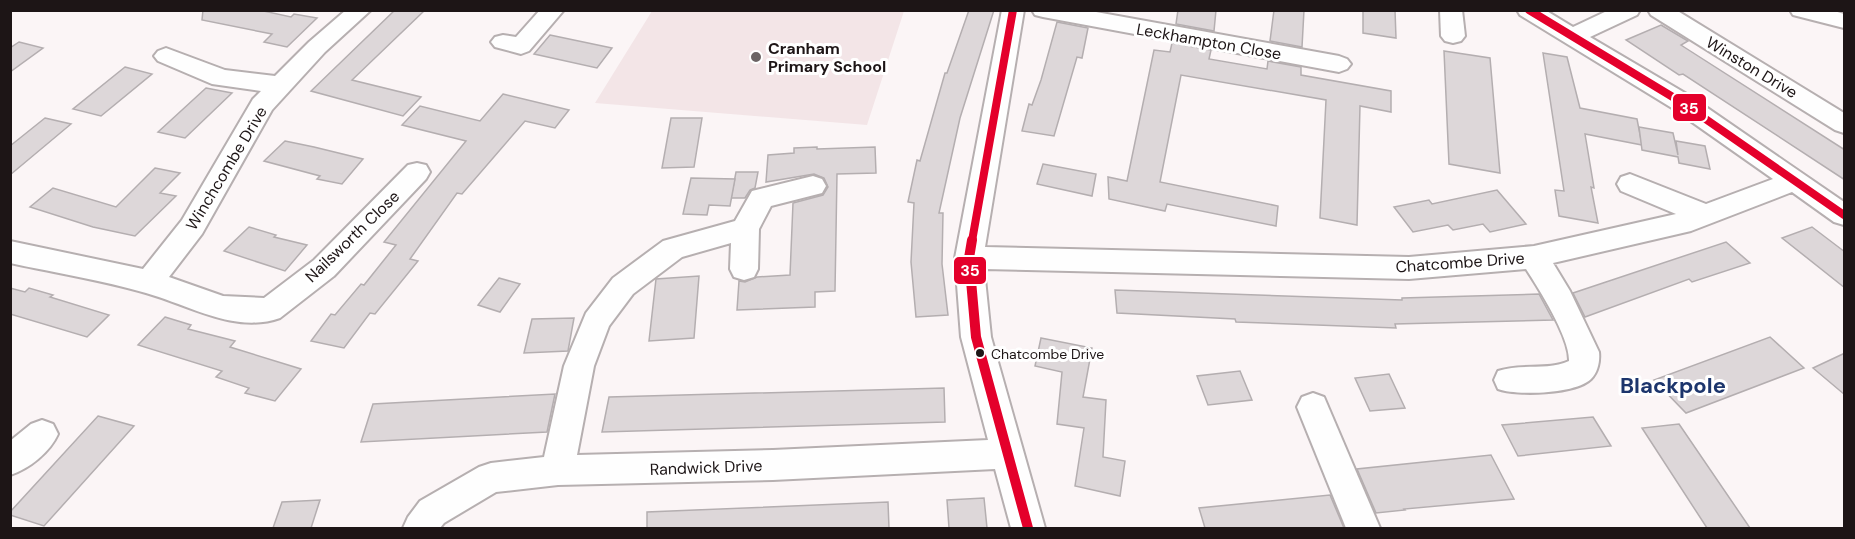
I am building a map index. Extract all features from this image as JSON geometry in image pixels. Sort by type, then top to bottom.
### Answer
[{"type":"street","name":"Winchcombe Drive","points":[[149,282],[192,227],[262,105],[317,47],[360,10]]},
{"type":"street","points":[[503,42],[521,46],[553,10]]},
{"type":"street","points":[[1013,10],[969,258],[976,337],[1029,528]]},
{"type":"street","name":"Leckhampton Close","points":[[1043,10],[1340,64]]},
{"type":"street","points":[[1451,10],[1453,36]]},
{"type":"street","points":[[1528,10],[1681,102],[1845,215]]},
{"type":"street","points":[[1573,36],[1629,10]]},
{"type":"street","name":"Winston Drive","points":[[1659,10],[1845,124]]},
{"type":"street","points":[[1802,10],[1845,21]]},
{"type":"street","points":[[166,56],[221,78],[281,85]]},
{"type":"street","name":"Nailsworth Close","points":[[10,252],[149,282],[224,308],[270,310],[324,268],[417,172]]},
{"type":"street","name":"Chatcombe Drive","points":[[969,258],[1409,268],[1534,257],[1669,227],[1796,180]]},
{"type":"street","points":[[1630,184],[1706,215]]},
{"type":"street","points":[[744,268],[745,229],[762,198],[813,186]]},
{"type":"street","points":[[558,470],[579,366],[596,321],[623,286],[673,249],[745,229]]},
{"type":"street","points":[[1509,380],[1565,376],[1579,371],[1585,361],[1584,352],[1560,299],[1534,257]]},
{"type":"street","points":[[1313,407],[1363,528]]},
{"type":"street","points":[[10,461],[42,434]]},
{"type":"street","name":"Randwick Drive","points":[[420,528],[432,512],[491,478],[558,470],[773,465],[1009,454]]},
{"type":"shaded area","name":"Cranham Primary School","points":[[652,11],[904,11],[867,125],[595,103]]},
{"type":"building","points":[[203,10],[259,10],[291,17],[294,14],[317,18],[287,47],[264,42],[272,34],[202,20]]},
{"type":"building","points":[[395,10],[425,10],[352,80],[421,97],[403,116],[311,91]]},
{"type":"building","points":[[969,10],[994,10],[960,118],[939,213],[943,213],[942,264],[948,315],[916,317],[911,262],[914,203],[908,202],[917,160],[920,161],[945,73],[947,73]]},
{"type":"building","points":[[1178,10],[1216,10],[1214,31],[1176,24]]},
{"type":"building","points":[[1274,10],[1304,10],[1302,47],[1270,41]]},
{"type":"building","points":[[1363,10],[1395,10],[1396,38],[1363,33]]},
{"type":"building","points":[[1057,22],[1088,28],[1082,58],[1077,57],[1054,136],[1022,131],[1029,104],[1032,105],[1041,80]]},
{"type":"building","points":[[1661,25],[1688,41],[1681,45],[1845,150],[1845,180],[1683,74],[1679,75],[1626,40]]},
{"type":"building","points":[[550,35],[612,48],[597,68],[534,54]]},
{"type":"building","points":[[19,42],[43,48],[10,72],[10,48]]},
{"type":"building","points":[[1172,43],[1211,50],[1209,59],[1267,69],[1268,61],[1301,67],[1301,75],[1391,91],[1391,112],[1360,106],[1357,225],[1320,218],[1326,100],[1181,75],[1160,182],[1278,206],[1276,226],[1167,204],[1165,211],[1109,199],[1108,177],[1127,181],[1154,50],[1170,52]]},
{"type":"building","points":[[1444,51],[1490,58],[1500,173],[1449,164]]},
{"type":"building","points":[[1543,53],[1567,57],[1580,108],[1637,119],[1642,145],[1585,134],[1598,223],[1559,216],[1555,190],[1564,191]]},
{"type":"building","points":[[125,67],[152,74],[101,116],[73,109]]},
{"type":"building","points":[[206,88],[232,93],[185,138],[158,132]]},
{"type":"building","points":[[503,94],[569,110],[555,128],[525,121],[462,194],[457,193],[410,259],[418,261],[375,314],[370,313],[344,348],[311,341],[331,314],[335,315],[361,284],[364,285],[396,245],[384,242],[466,141],[402,125],[420,106],[480,121]]},
{"type":"building","points":[[45,118],[71,124],[10,175],[10,146]]},
{"type":"building","points":[[671,118],[702,118],[694,167],[662,168]]},
{"type":"building","points":[[1639,127],[1673,133],[1678,155],[1676,141],[1705,146],[1710,169],[1679,163],[1678,157],[1642,150]]},
{"type":"building","points":[[285,141],[363,159],[342,184],[317,179],[320,176],[264,161]]},
{"type":"building","points":[[817,147],[817,149],[875,147],[876,173],[837,174],[835,291],[815,292],[815,307],[737,310],[739,281],[745,282],[757,277],[790,275],[793,203],[823,195],[828,187],[824,178],[814,174],[766,182],[768,155],[794,153],[794,148]]},
{"type":"building","points":[[1043,164],[1096,174],[1092,196],[1037,184]]},
{"type":"building","points":[[155,168],[180,173],[160,193],[176,196],[135,236],[93,227],[30,207],[53,188],[116,207]]},
{"type":"building","points":[[736,172],[758,172],[755,188],[750,190],[745,198],[731,198]]},
{"type":"building","points":[[691,178],[735,179],[730,206],[709,205],[707,215],[683,214]]},
{"type":"building","points":[[1497,190],[1526,224],[1490,232],[1483,224],[1453,230],[1448,225],[1413,232],[1394,207],[1429,200],[1432,204]]},
{"type":"building","points":[[249,227],[276,235],[274,237],[307,245],[285,271],[224,251]]},
{"type":"building","points":[[1812,227],[1845,252],[1845,288],[1782,238]]},
{"type":"building","points":[[1726,242],[1750,263],[1692,282],[1689,279],[1585,317],[1573,293]]},
{"type":"building","points":[[699,276],[694,338],[649,341],[656,279]]},
{"type":"building","points":[[499,278],[520,284],[500,312],[478,305]]},
{"type":"building","points":[[10,288],[25,292],[29,288],[53,295],[50,297],[109,315],[87,337],[10,314]]},
{"type":"building","points":[[1115,290],[1402,300],[1402,298],[1539,294],[1553,320],[1395,324],[1396,328],[1236,322],[1235,319],[1117,313]]},
{"type":"building","points":[[165,317],[191,325],[188,329],[235,341],[230,347],[301,369],[275,401],[245,393],[249,388],[216,377],[222,371],[138,345]]},
{"type":"building","points":[[574,318],[568,351],[524,353],[532,319]]},
{"type":"building","points":[[1770,337],[1804,368],[1686,413],[1654,380]]},
{"type":"building","points":[[1041,338],[1092,348],[1083,397],[1106,400],[1103,457],[1125,461],[1120,496],[1075,486],[1084,428],[1057,424],[1062,372],[1035,366]]},
{"type":"building","points":[[1845,353],[1845,395],[1813,368]]},
{"type":"building","points":[[1240,371],[1252,400],[1208,405],[1197,376]]},
{"type":"building","points":[[1389,374],[1405,408],[1370,411],[1355,378]]},
{"type":"building","points":[[944,388],[945,422],[602,432],[609,397]]},
{"type":"building","points":[[555,394],[547,432],[361,442],[373,404]]},
{"type":"building","points":[[98,416],[134,426],[44,526],[10,515],[10,512]]},
{"type":"building","points":[[1593,417],[1611,446],[1518,456],[1502,425]]},
{"type":"building","points":[[1679,424],[1750,528],[1707,528],[1642,428]]},
{"type":"building","points":[[1491,455],[1514,499],[1376,513],[1357,469]]},
{"type":"building","points":[[1330,495],[1344,528],[1205,528],[1199,508]]},
{"type":"building","points":[[984,498],[987,528],[949,528],[947,500]]},
{"type":"building","points":[[320,500],[311,528],[273,528],[282,502]]},
{"type":"building","points":[[888,502],[889,528],[647,528],[647,512]]},
{"type":"transit line","name":"35","points":[[1013,10],[969,258],[976,337],[1028,528]]},
{"type":"transit line","name":"35","points":[[1529,10],[1681,102],[1844,215]]},
{"type":"place","name":"Cranham Primary School","points":[[756,57]]},
{"type":"place","name":"Chatcombe Drive","points":[[980,353]]},
{"type":"district","name":"Blackpole","points":[[1673,385]]}]
